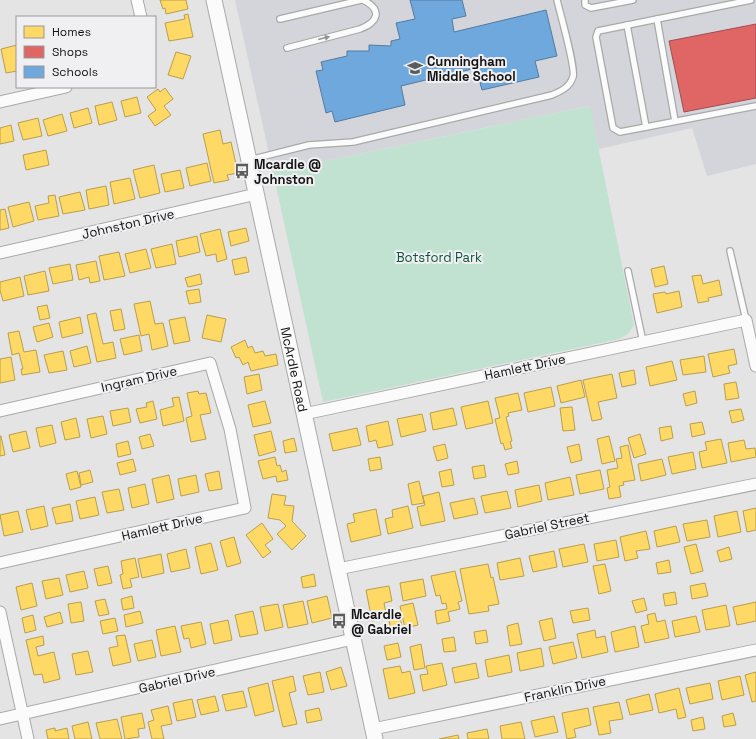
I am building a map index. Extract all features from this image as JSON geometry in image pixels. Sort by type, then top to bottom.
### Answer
[{"type":"main road","name":"McArdle Road","points":[[214,0],[374,734]]},
{"type":"street","points":[[0,102],[62,88]]},
{"type":"street","name":"Johnston Drive","points":[[0,253],[256,194]]},
{"type":"street","points":[[746,320],[756,366]]},
{"type":"street","name":"Hamlett Drive","points":[[304,414],[746,320]]},
{"type":"street","name":"Ingram Drive","points":[[0,411],[210,363],[230,429]]},
{"type":"street","name":"Hamlett Drive","points":[[0,563],[245,508],[230,429]]},
{"type":"street","name":"Gabriel Street","points":[[338,569],[756,484]]},
{"type":"street","points":[[0,612],[28,739]]},
{"type":"street","name":"Gabriel Drive","points":[[0,719],[354,639]]},
{"type":"street","name":"Franklin Drive","points":[[374,734],[756,650]]},
{"type":"lane","points":[[280,19],[362,0],[370,4],[375,12],[375,19],[371,25],[360,30],[287,48]]},
{"type":"lane","points":[[248,160],[309,146],[353,142],[552,95],[566,88],[573,77],[573,70],[557,0]]},
{"type":"lane","points":[[585,0],[585,5],[591,8],[633,0]]},
{"type":"lane","points":[[751,0],[627,24],[598,31],[596,37],[613,128],[620,132],[756,106]]},
{"type":"lane","points":[[657,19],[676,121]]},
{"type":"lane","points":[[627,24],[646,127]]},
{"type":"lane","points":[[730,251],[746,320]]},
{"type":"lane","points":[[628,271],[643,342]]},
{"type":"shaded area","name":"Cunningham Middle School","points":[[235,0],[756,0],[756,164],[707,176],[692,128],[599,149],[589,106],[273,172]]},
{"type":"green space","name":"Botsford Park","points":[[590,106],[634,325],[628,334],[619,339],[323,402],[273,172]]},
{"type":"building: Homes","points":[[160,0],[186,0],[188,9],[166,14],[165,8],[163,9]]},
{"type":"building: Homes","points":[[188,14],[193,37],[169,41],[165,23],[185,19],[184,15]]},
{"type":"building: Homes","points":[[16,45],[16,71],[6,73],[1,49]]},
{"type":"building: Homes","points":[[176,52],[191,56],[183,79],[168,75]]},
{"type":"building: Homes","points":[[165,88],[173,99],[164,106],[171,115],[155,126],[148,116],[156,110],[147,97],[158,89],[160,92]]},
{"type":"building: Homes","points":[[137,97],[141,113],[125,117],[121,101]]},
{"type":"building: Homes","points":[[112,102],[117,120],[99,125],[95,106]]},
{"type":"building: Homes","points":[[88,108],[92,123],[74,128],[70,113]]},
{"type":"building: Homes","points":[[62,114],[67,131],[48,136],[43,120]]},
{"type":"building: Homes","points":[[38,118],[42,136],[23,140],[18,123]]},
{"type":"building: Homes","points":[[11,125],[14,141],[0,144],[0,128]]},
{"type":"building: Homes","points":[[220,130],[223,144],[231,142],[238,173],[227,175],[229,180],[214,183],[203,134]]},
{"type":"building: Homes","points":[[46,150],[49,165],[26,170],[23,155]]},
{"type":"building: Homes","points":[[207,163],[211,181],[190,186],[186,168]]},
{"type":"building: Homes","points":[[154,165],[160,193],[140,198],[133,170]]},
{"type":"building: Homes","points":[[180,170],[184,188],[165,192],[161,174]]},
{"type":"building: Homes","points":[[130,178],[135,199],[114,204],[110,182]]},
{"type":"building: Homes","points":[[106,186],[109,205],[89,209],[86,190]]},
{"type":"building: Homes","points":[[80,192],[85,210],[63,214],[59,197]]},
{"type":"building: Homes","points":[[55,195],[59,216],[38,220],[35,206],[49,203],[48,196]]},
{"type":"building: Homes","points":[[29,202],[34,221],[13,227],[8,207]]},
{"type":"building: Homes","points":[[5,209],[9,228],[0,230],[0,210]]},
{"type":"building: Homes","points":[[246,228],[249,241],[231,246],[228,232]]},
{"type":"building: Homes","points":[[220,229],[227,259],[217,262],[216,254],[206,256],[200,234]]},
{"type":"building: Homes","points":[[197,236],[200,252],[179,257],[176,241]]},
{"type":"building: Homes","points":[[172,244],[176,264],[156,268],[151,249]]},
{"type":"building: Homes","points":[[146,249],[151,268],[130,273],[125,254]]},
{"type":"building: Homes","points":[[119,252],[125,276],[104,280],[99,256]]},
{"type":"building: Homes","points":[[246,257],[249,272],[235,275],[232,260]]},
{"type":"building: Homes","points":[[96,261],[100,281],[90,283],[89,277],[79,280],[76,265]]},
{"type":"building: Homes","points":[[70,264],[73,280],[53,284],[49,268]]},
{"type":"building: Homes","points":[[664,266],[668,284],[655,287],[651,269]]},
{"type":"building: Homes","points":[[45,271],[49,291],[28,295],[24,276]]},
{"type":"building: Homes","points":[[200,274],[202,284],[188,287],[185,278]]},
{"type":"building: Homes","points":[[701,275],[703,284],[719,280],[722,295],[708,298],[709,301],[698,303],[692,276]]},
{"type":"building: Homes","points":[[20,277],[24,296],[3,301],[0,290],[0,282]]},
{"type":"building: Homes","points":[[199,289],[201,302],[189,304],[186,291]]},
{"type":"building: Homes","points":[[679,291],[682,307],[657,313],[653,294],[665,292],[666,294]]},
{"type":"building: Homes","points":[[150,301],[155,324],[163,323],[168,346],[152,350],[149,334],[141,336],[134,304]]},
{"type":"building: Homes","points":[[47,305],[50,318],[40,320],[37,307]]},
{"type":"building: Homes","points":[[121,309],[125,329],[114,331],[110,311]]},
{"type":"building: Homes","points":[[96,313],[103,344],[113,342],[116,358],[97,362],[87,315]]},
{"type":"building: Homes","points":[[207,315],[226,319],[221,342],[202,338]]},
{"type":"building: Homes","points":[[80,317],[83,333],[62,338],[59,322]]},
{"type":"building: Homes","points":[[185,317],[190,341],[174,344],[169,320]]},
{"type":"building: Homes","points":[[49,323],[53,337],[37,342],[33,327]]},
{"type":"building: Homes","points":[[19,331],[24,352],[36,350],[40,372],[22,375],[21,369],[23,369],[19,353],[12,355],[8,333]]},
{"type":"building: Homes","points":[[139,335],[142,351],[124,355],[120,339]]},
{"type":"building: Homes","points":[[245,340],[248,348],[252,346],[255,353],[263,351],[265,356],[276,354],[278,365],[251,371],[248,362],[243,365],[239,357],[236,358],[231,347]]},
{"type":"building: Homes","points":[[87,346],[91,363],[74,367],[70,351]]},
{"type":"building: Homes","points":[[734,349],[737,364],[728,366],[730,373],[713,377],[708,354]]},
{"type":"building: Homes","points":[[63,351],[67,370],[49,373],[44,355]]},
{"type":"building: Homes","points":[[704,356],[706,372],[683,375],[680,360]]},
{"type":"building: Homes","points":[[11,357],[15,380],[0,383],[0,359]]},
{"type":"building: Homes","points":[[672,361],[677,380],[650,386],[646,367]]},
{"type":"building: Homes","points":[[634,370],[636,384],[622,387],[619,373]]},
{"type":"building: Homes","points":[[259,374],[262,390],[247,394],[244,377]]},
{"type":"building: Homes","points":[[612,374],[617,398],[598,402],[602,419],[592,421],[583,380]]},
{"type":"building: Homes","points":[[581,380],[585,397],[561,403],[557,386]]},
{"type":"building: Homes","points":[[736,382],[739,398],[726,400],[724,384]]},
{"type":"building: Homes","points":[[551,387],[555,406],[528,412],[524,393]]},
{"type":"building: Homes","points":[[198,391],[199,394],[206,393],[211,413],[200,415],[206,439],[191,442],[186,418],[192,416],[187,393]]},
{"type":"building: Homes","points":[[695,391],[697,403],[686,406],[683,394]]},
{"type":"building: Homes","points":[[518,393],[522,410],[508,413],[509,416],[506,417],[512,441],[510,442],[512,448],[505,450],[503,443],[501,444],[495,419],[500,418],[495,398]]},
{"type":"building: Homes","points":[[179,397],[184,421],[163,426],[160,410],[174,406],[172,398]]},
{"type":"building: Homes","points":[[153,401],[157,419],[140,423],[136,409],[147,407],[146,403]]},
{"type":"building: Homes","points":[[265,401],[271,423],[253,427],[248,405]]},
{"type":"building: Homes","points":[[488,401],[493,423],[466,429],[461,407]]},
{"type":"building: Homes","points":[[572,407],[575,430],[563,431],[560,408]]},
{"type":"building: Homes","points":[[128,408],[131,422],[113,426],[110,411]]},
{"type":"building: Homes","points":[[453,408],[457,425],[433,430],[430,413]]},
{"type":"building: Homes","points":[[741,409],[744,420],[732,423],[729,411]]},
{"type":"building: Homes","points":[[422,414],[426,431],[401,437],[397,419]]},
{"type":"building: Homes","points":[[103,416],[107,434],[91,438],[87,419]]},
{"type":"building: Homes","points":[[76,418],[80,437],[65,440],[61,422]]},
{"type":"building: Homes","points":[[388,421],[393,445],[378,448],[376,440],[369,442],[366,426]]},
{"type":"building: Homes","points":[[702,422],[705,434],[692,437],[690,424]]},
{"type":"building: Homes","points":[[52,425],[56,443],[40,447],[36,428]]},
{"type":"building: Homes","points":[[671,426],[673,438],[661,441],[659,428]]},
{"type":"building: Homes","points":[[357,428],[361,445],[333,451],[329,434]]},
{"type":"building: Homes","points":[[26,431],[30,448],[13,452],[9,435]]},
{"type":"building: Homes","points":[[271,431],[276,451],[259,456],[254,435]]},
{"type":"building: Homes","points":[[150,434],[154,446],[142,449],[139,437]]},
{"type":"building: Homes","points":[[640,434],[646,454],[634,458],[628,438]]},
{"type":"building: Homes","points":[[0,436],[5,455],[0,456]]},
{"type":"building: Homes","points":[[609,436],[615,461],[602,464],[597,439]]},
{"type":"building: Homes","points":[[294,438],[297,451],[285,453],[283,441]]},
{"type":"building: Homes","points":[[721,439],[727,463],[702,468],[699,452],[707,450],[705,442]]},
{"type":"building: Homes","points":[[744,440],[746,449],[755,448],[756,457],[731,462],[728,443]]},
{"type":"building: Homes","points":[[128,441],[131,454],[118,457],[116,444]]},
{"type":"building: Homes","points":[[445,444],[448,458],[437,461],[433,447]]},
{"type":"building: Homes","points":[[579,444],[582,460],[571,463],[567,447]]},
{"type":"building: Homes","points":[[628,445],[635,480],[623,482],[624,485],[619,486],[621,497],[609,499],[607,488],[610,487],[607,470],[618,468],[616,459],[622,458],[620,447]]},
{"type":"building: Homes","points":[[693,452],[696,469],[672,474],[668,457]]},
{"type":"building: Homes","points":[[275,457],[277,466],[280,465],[282,472],[286,470],[288,480],[277,482],[276,476],[263,479],[258,461]]},
{"type":"building: Homes","points":[[380,457],[382,469],[370,471],[368,459]]},
{"type":"building: Homes","points":[[133,459],[136,471],[120,475],[117,463]]},
{"type":"building: Homes","points":[[662,459],[666,475],[641,481],[638,464]]},
{"type":"building: Homes","points":[[517,461],[519,473],[508,475],[505,464]]},
{"type":"building: Homes","points":[[484,465],[486,477],[474,479],[472,467]]},
{"type":"building: Homes","points":[[451,469],[454,485],[442,487],[439,472]]},
{"type":"building: Homes","points":[[90,470],[93,482],[81,485],[79,473]]},
{"type":"building: Homes","points":[[600,470],[604,489],[580,494],[576,475]]},
{"type":"building: Homes","points":[[77,471],[81,487],[70,490],[66,474]]},
{"type":"building: Homes","points":[[219,471],[222,489],[209,491],[205,474]]},
{"type":"building: Homes","points":[[169,475],[174,499],[157,503],[152,479]]},
{"type":"building: Homes","points":[[196,475],[199,492],[181,496],[178,479]]},
{"type":"building: Homes","points":[[570,477],[574,495],[548,500],[545,483]]},
{"type":"building: Homes","points":[[419,481],[424,503],[412,505],[408,484]]},
{"type":"building: Homes","points":[[145,484],[149,504],[132,508],[128,488]]},
{"type":"building: Homes","points":[[539,485],[542,501],[518,507],[515,490]]},
{"type":"building: Homes","points":[[119,489],[124,510],[107,513],[102,492]]},
{"type":"building: Homes","points":[[507,491],[511,508],[485,513],[481,496]]},
{"type":"building: Homes","points":[[439,492],[445,521],[421,526],[417,507],[425,505],[423,496]]},
{"type":"building: Homes","points":[[272,494],[286,496],[284,505],[294,506],[292,521],[306,536],[292,550],[277,534],[286,526],[280,520],[268,518]]},
{"type":"building: Homes","points":[[95,497],[99,515],[80,519],[76,501]]},
{"type":"building: Homes","points":[[474,498],[478,514],[454,519],[450,503]]},
{"type":"building: Homes","points":[[70,504],[73,521],[56,524],[52,508]]},
{"type":"building: Homes","points":[[44,506],[48,526],[31,530],[26,510]]},
{"type":"building: Homes","points":[[408,506],[413,528],[388,534],[385,519],[393,517],[392,510]]},
{"type":"building: Homes","points":[[756,508],[756,530],[747,532],[743,511]]},
{"type":"building: Homes","points":[[376,509],[381,535],[351,542],[347,524],[355,522],[353,514]]},
{"type":"building: Homes","points":[[18,511],[23,532],[4,536],[0,515]]},
{"type":"building: Homes","points":[[737,511],[741,532],[718,537],[714,516]]},
{"type":"building: Homes","points":[[707,520],[710,537],[687,541],[683,524]]},
{"type":"building: Homes","points":[[262,523],[273,539],[265,545],[271,552],[263,558],[246,535]]},
{"type":"building: Homes","points":[[676,526],[680,542],[657,547],[654,531]]},
{"type":"building: Homes","points":[[646,531],[650,549],[636,551],[638,558],[625,561],[620,537]]},
{"type":"building: Homes","points":[[234,537],[241,563],[227,567],[220,541]]},
{"type":"building: Homes","points":[[616,540],[619,557],[597,561],[594,544]]},
{"type":"building: Homes","points":[[211,543],[218,570],[201,574],[195,547]]},
{"type":"building: Homes","points":[[584,544],[588,562],[563,567],[559,549]]},
{"type":"building: Homes","points":[[696,544],[703,571],[691,574],[684,547]]},
{"type":"building: Homes","points":[[729,547],[732,559],[720,562],[717,551]]},
{"type":"building: Homes","points":[[186,549],[190,568],[171,572],[167,554]]},
{"type":"building: Homes","points":[[554,551],[557,567],[533,572],[529,556]]},
{"type":"building: Homes","points":[[161,554],[164,573],[142,578],[138,559]]},
{"type":"building: Homes","points":[[135,558],[139,577],[130,579],[132,587],[123,589],[120,575],[123,574],[121,561]]},
{"type":"building: Homes","points":[[520,558],[524,576],[500,580],[497,563]]},
{"type":"building: Homes","points":[[669,560],[671,572],[658,574],[656,563]]},
{"type":"building: Homes","points":[[488,564],[491,578],[493,577],[499,604],[488,606],[489,611],[469,614],[460,569]]},
{"type":"building: Homes","points":[[605,564],[611,591],[599,594],[593,566]]},
{"type":"building: Homes","points":[[108,566],[112,583],[98,586],[94,569]]},
{"type":"building: Homes","points":[[84,571],[88,588],[70,592],[66,575]]},
{"type":"building: Homes","points":[[455,571],[462,601],[458,602],[460,609],[448,612],[450,621],[437,624],[435,611],[447,609],[446,603],[442,604],[440,595],[436,596],[431,576]]},
{"type":"building: Homes","points":[[314,574],[316,586],[303,588],[301,577]]},
{"type":"building: Homes","points":[[59,578],[63,595],[46,599],[42,581]]},
{"type":"building: Homes","points":[[423,579],[426,596],[403,601],[400,583]]},
{"type":"building: Homes","points":[[32,583],[37,606],[21,610],[16,587]]},
{"type":"building: Homes","points":[[705,583],[708,596],[692,599],[690,586]]},
{"type":"building: Homes","points":[[389,586],[392,601],[384,603],[387,618],[372,621],[366,590]]},
{"type":"building: Homes","points":[[675,592],[677,604],[665,606],[663,594]]},
{"type":"building: Homes","points":[[132,596],[134,608],[123,610],[121,599]]},
{"type":"building: Homes","points":[[327,596],[332,618],[312,623],[307,601]]},
{"type":"building: Homes","points":[[644,598],[647,610],[636,613],[632,601]]},
{"type":"building: Homes","points":[[105,599],[109,614],[99,616],[95,601]]},
{"type":"building: Homes","points":[[303,601],[308,624],[288,628],[283,605]]},
{"type":"building: Homes","points":[[81,602],[84,621],[71,623],[68,604]]},
{"type":"building: Homes","points":[[756,602],[756,621],[737,625],[733,607]]},
{"type":"building: Homes","points":[[413,603],[418,625],[405,628],[400,606]]},
{"type":"building: Homes","points":[[278,604],[283,627],[265,631],[260,607]]},
{"type":"building: Homes","points":[[726,605],[730,626],[706,630],[702,610]]},
{"type":"building: Homes","points":[[588,608],[590,620],[573,623],[570,611]]},
{"type":"building: Homes","points":[[140,611],[143,623],[126,627],[124,615]]},
{"type":"building: Homes","points":[[253,611],[258,634],[240,637],[235,615]]},
{"type":"building: Homes","points":[[60,612],[63,623],[47,627],[44,617]]},
{"type":"building: Homes","points":[[655,613],[657,622],[665,620],[669,638],[645,643],[641,626],[649,624],[647,615]]},
{"type":"building: Homes","points":[[33,615],[36,630],[25,633],[22,618]]},
{"type":"building: Homes","points":[[696,616],[700,632],[675,637],[672,621]]},
{"type":"building: Homes","points":[[115,618],[118,631],[103,634],[100,621]]},
{"type":"building: Homes","points":[[400,618],[403,629],[391,632],[389,620]]},
{"type":"building: Homes","points":[[552,618],[556,638],[544,641],[539,621]]},
{"type":"building: Homes","points":[[228,620],[232,640],[214,644],[210,624]]},
{"type":"building: Homes","points":[[201,622],[206,644],[191,648],[189,638],[184,639],[181,626]]},
{"type":"building: Homes","points":[[518,623],[522,644],[510,646],[507,626]]},
{"type":"building: Homes","points":[[175,626],[181,652],[161,656],[156,630]]},
{"type":"building: Homes","points":[[635,626],[639,647],[615,652],[611,632]]},
{"type":"building: Homes","points":[[486,630],[488,642],[476,644],[474,632]]},
{"type":"building: Homes","points":[[595,630],[596,638],[605,636],[608,652],[582,658],[577,634]]},
{"type":"building: Homes","points":[[125,635],[131,662],[113,666],[109,648],[118,646],[116,636]]},
{"type":"building: Homes","points":[[43,636],[44,645],[36,647],[38,656],[54,652],[60,679],[44,683],[42,674],[34,675],[26,640]]},
{"type":"building: Homes","points":[[454,637],[456,651],[444,652],[442,639]]},
{"type":"building: Homes","points":[[152,640],[156,657],[138,661],[134,644]]},
{"type":"building: Homes","points":[[573,642],[577,658],[553,664],[549,647]]},
{"type":"building: Homes","points":[[398,643],[401,657],[387,660],[384,646]]},
{"type":"building: Homes","points":[[421,644],[425,668],[414,670],[410,647]]},
{"type":"building: Homes","points":[[541,648],[544,666],[520,671],[517,653]]},
{"type":"building: Homes","points":[[88,651],[93,672],[76,675],[72,654]]},
{"type":"building: Homes","points":[[509,655],[512,672],[488,677],[485,660]]},
{"type":"building: Homes","points":[[442,663],[447,685],[423,691],[420,675],[428,674],[426,666]]},
{"type":"building: Homes","points":[[476,663],[479,678],[455,683],[452,668]]},
{"type":"building: Homes","points":[[400,666],[402,673],[410,671],[415,693],[389,699],[383,669]]},
{"type":"building: Homes","points":[[341,667],[347,686],[331,690],[326,672]]},
{"type":"building: Homes","points":[[320,672],[324,692],[308,695],[303,676]]},
{"type":"building: Homes","points":[[756,672],[756,701],[752,702],[745,675]]},
{"type":"building: Homes","points":[[293,676],[296,691],[289,693],[297,724],[283,727],[272,681]]},
{"type":"building: Homes","points":[[740,676],[744,695],[722,700],[718,681]]},
{"type":"building: Homes","points":[[268,683],[274,711],[255,716],[248,688]]},
{"type":"building: Homes","points":[[710,683],[713,699],[690,704],[686,688]]},
{"type":"building: Homes","points":[[679,688],[686,717],[678,719],[676,709],[659,713],[655,694]]},
{"type":"building: Homes","points":[[243,691],[247,707],[226,711],[222,695]]},
{"type":"building: Homes","points":[[649,694],[653,710],[630,715],[626,700]]},
{"type":"building: Homes","points":[[215,696],[219,711],[201,715],[197,700]]},
{"type":"building: Homes","points":[[192,699],[196,717],[177,721],[173,703]]},
{"type":"building: Homes","points":[[619,702],[623,719],[609,721],[611,733],[599,735],[593,707]]},
{"type":"building: Homes","points":[[168,706],[172,724],[161,726],[164,739],[152,739],[148,722],[154,720],[151,710]]},
{"type":"building: Homes","points":[[319,708],[322,720],[307,723],[305,711]]},
{"type":"building: Homes","points":[[588,708],[591,725],[574,729],[576,737],[567,739],[562,713]]},
{"type":"building: Homes","points":[[142,713],[145,728],[138,729],[139,737],[125,739],[121,717]]},
{"type":"building: Homes","points":[[733,713],[736,725],[724,727],[722,716]]},
{"type":"building: Homes","points":[[554,716],[558,732],[535,737],[531,721]]},
{"type":"building: Homes","points":[[703,717],[705,729],[693,731],[691,720]]},
{"type":"building: Homes","points":[[117,719],[122,739],[100,739],[96,723]]},
{"type":"building: Homes","points":[[88,722],[92,739],[75,739],[72,726]]},
{"type":"building: Homes","points":[[521,722],[525,739],[502,739],[500,726]]},
{"type":"building: Homes","points":[[55,728],[55,731],[67,728],[69,739],[48,739],[46,730]]},
{"type":"building: Homes","points":[[487,729],[489,739],[468,739],[467,733]]},
{"type":"building: Homes","points":[[458,735],[459,739],[439,739]]},
{"type":"building: Shops","points":[[756,24],[756,98],[684,112],[669,41]]},
{"type":"building: Schools","points":[[410,0],[462,0],[466,16],[452,19],[454,32],[546,10],[557,56],[535,61],[539,77],[482,90],[476,68],[444,76],[443,71],[429,75],[430,79],[401,86],[405,105],[335,122],[332,111],[326,113],[316,71],[323,70],[321,62],[347,56],[347,51],[369,51],[369,45],[391,46],[391,41],[400,39],[396,23],[415,19]]},
{"type":"place","name":"Cunningham Middle School","points":[[415,68]]},
{"type":"place","name":"Mcardle @ Johnston","points":[[242,171]]},
{"type":"place","name":"Mcardle @ Gabriel","points":[[339,621]]}]
